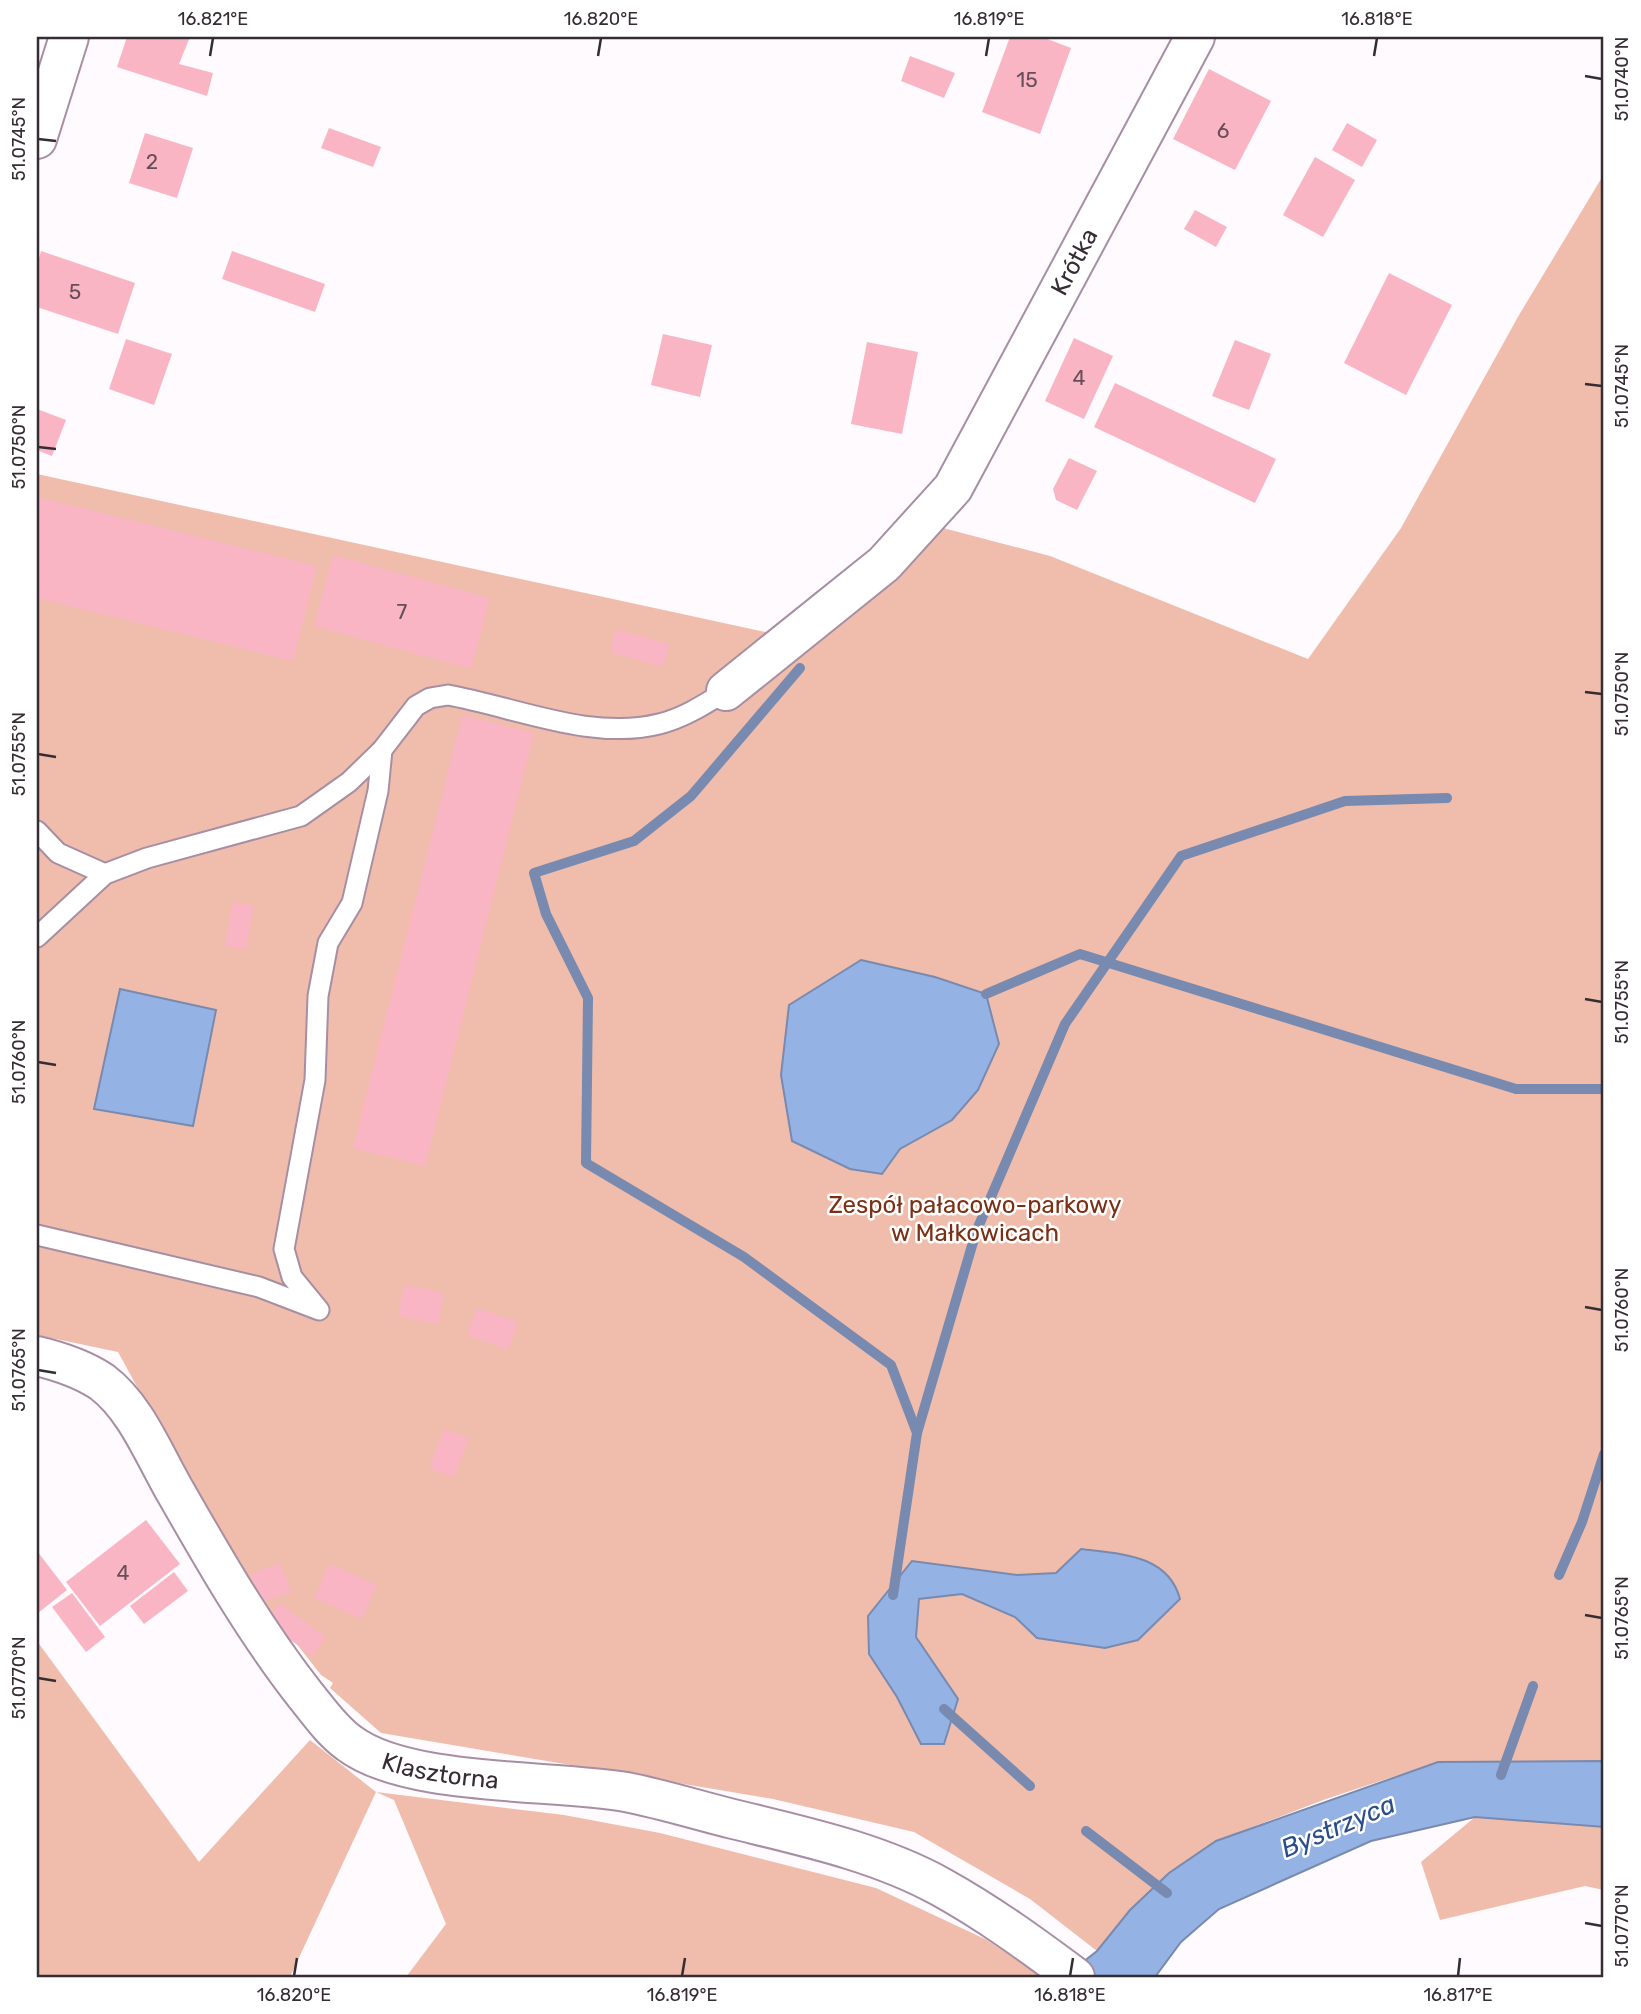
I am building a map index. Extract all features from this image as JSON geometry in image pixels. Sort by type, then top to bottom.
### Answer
[{"type":"street","points":[[37,139],[69,37]]},
{"type":"street","name":"Krótka","points":[[726,691],[884,565],[953,488],[1195,37]]},
{"type":"street","name":"Klasztorna","points":[[37,1356],[56,1360],[103,1383],[131,1413],[192,1522],[276,1659],[322,1716],[348,1743],[394,1766],[444,1774],[626,1792],[796,1835],[868,1857],[939,1886],[1020,1936],[1075,1977]]},
{"type":"lane","points":[[37,937],[105,874],[147,858],[301,816],[349,782],[382,750],[416,706],[430,698],[448,695],[572,723],[624,730],[660,724],[690,713],[726,691]]},
{"type":"lane","points":[[37,1235],[259,1287],[318,1310],[292,1277],[284,1250],[315,1080],[318,996],[328,943],[352,903],[378,791],[382,750]]},
{"type":"lane","points":[[37,831],[58,853],[105,874]]},
{"type":"green space","name":"Zespół pałacowo-parkowy w Małkowicach","points":[[1604,174],[1604,1761],[1438,1762],[1326,1799],[1216,1841],[1169,1873],[1130,1911],[1097,1951],[1030,1899],[914,1832],[773,1799],[381,1733],[330,1688],[333,1683],[321,1675],[234,1564],[118,1352],[37,1335],[37,474],[811,642],[943,528],[1050,556],[1308,659],[1401,528],[1519,315]]},
{"type":"green space","points":[[37,1641],[199,1862],[310,1740],[376,1792],[290,1977],[37,1977]]},
{"type":"green space","points":[[376,1792],[564,1815],[660,1833],[876,1888],[985,1939],[1045,1977],[406,1977],[446,1924],[394,1800]]},
{"type":"green space","points":[[1475,1817],[1604,1827],[1604,1890],[1585,1886],[1440,1920],[1421,1862]]},
{"type":"water","points":[[861,960],[935,977],[986,994],[999,1044],[978,1090],[952,1120],[900,1149],[882,1174],[850,1169],[792,1141],[781,1075],[789,1005]]},
{"type":"water","points":[[120,989],[216,1010],[193,1126],[94,1109]]},
{"type":"water","points":[[1081,1549],[1126,1555],[1154,1565],[1174,1584],[1180,1599],[1138,1640],[1105,1648],[1037,1638],[1015,1617],[962,1594],[919,1599],[916,1637],[958,1699],[944,1744],[921,1744],[897,1697],[869,1654],[868,1616],[912,1561],[1017,1575],[1056,1573]]},
{"type":"water","name":"Bystrzyca","points":[[1604,1761],[1604,1827],[1475,1817],[1371,1841],[1219,1909],[1181,1942],[1155,1977],[1064,1977],[1097,1951],[1130,1910],[1169,1873],[1216,1841],[1438,1762]]},
{"type":"building","points":[[127,37],[190,37],[179,64],[213,73],[207,96],[117,67]]},
{"type":"building","points":[[1010,37],[1042,37],[1071,48],[1040,134],[982,112]]},
{"type":"building","points":[[910,56],[955,73],[944,98],[901,81]]},
{"type":"building","points":[[1209,69],[1271,101],[1235,170],[1173,139]]},
{"type":"building","points":[[1347,123],[1377,140],[1362,167],[1332,150]]},
{"type":"building","points":[[329,128],[381,147],[373,167],[321,148]]},
{"type":"building","points":[[145,133],[193,148],[177,198],[129,183]]},
{"type":"building","points":[[1315,157],[1355,180],[1323,237],[1283,215]]},
{"type":"building","points":[[1195,210],[1227,227],[1216,247],[1184,229]]},
{"type":"building","points":[[41,251],[135,283],[118,334],[37,307],[37,265]]},
{"type":"building","points":[[232,251],[325,284],[315,312],[222,279]]},
{"type":"building","points":[[1389,273],[1452,305],[1406,395],[1344,363]]},
{"type":"building","points":[[663,334],[712,345],[700,397],[651,385]]},
{"type":"building","points":[[1074,338],[1113,356],[1084,419],[1045,401]]},
{"type":"building","points":[[126,339],[172,354],[154,405],[109,389]]},
{"type":"building","points":[[1235,340],[1271,354],[1249,410],[1212,396]]},
{"type":"building","points":[[867,342],[918,352],[902,434],[851,424]]},
{"type":"building","points":[[1115,383],[1276,459],[1255,503],[1094,427]]},
{"type":"building","points":[[37,409],[66,420],[52,456],[37,450]]},
{"type":"building","points":[[1069,458],[1097,471],[1077,510],[1056,500],[1053,489]]},
{"type":"building","points":[[37,497],[317,566],[293,661],[37,598]]},
{"type":"building","points":[[333,555],[490,598],[471,669],[314,626]]},
{"type":"building","points":[[616,629],[670,645],[663,667],[610,652]]},
{"type":"building","points":[[462,715],[534,733],[425,1166],[353,1148]]},
{"type":"building","points":[[232,902],[254,906],[246,950],[225,946]]},
{"type":"building","points":[[404,1285],[444,1293],[438,1324],[398,1316]]},
{"type":"building","points":[[477,1308],[518,1322],[508,1350],[467,1335]]},
{"type":"building","points":[[444,1429],[469,1438],[454,1478],[429,1468]]},
{"type":"building","points":[[146,1520],[180,1564],[100,1626],[66,1582]]},
{"type":"building","points":[[37,1551],[67,1590],[38,1613],[37,1611]]},
{"type":"building","points":[[280,1563],[291,1592],[261,1602],[251,1574]]},
{"type":"building","points":[[329,1564],[377,1585],[362,1619],[314,1598]]},
{"type":"building","points":[[174,1572],[188,1591],[144,1624],[130,1606]]},
{"type":"building","points":[[72,1593],[105,1637],[86,1652],[52,1607]]},
{"type":"building","points":[[279,1603],[326,1637],[313,1656],[265,1622]]},
{"type":"waterway","points":[[800,668],[691,796],[634,841],[534,873],[546,914],[588,998],[586,1163],[744,1257],[891,1365],[917,1433],[893,1595]]},
{"type":"waterway","points":[[917,1433],[976,1232],[1065,1024],[1181,856],[1345,801],[1447,798]]},
{"type":"waterway","points":[[986,994],[1080,954],[1516,1089],[1604,1089]]},
{"type":"waterway","points":[[1559,1575],[1582,1522],[1604,1454]]},
{"type":"waterway","points":[[1501,1775],[1533,1686]]},
{"type":"waterway","points":[[944,1709],[1030,1786]]},
{"type":"waterway","points":[[1086,1831],[1167,1893]]}]
